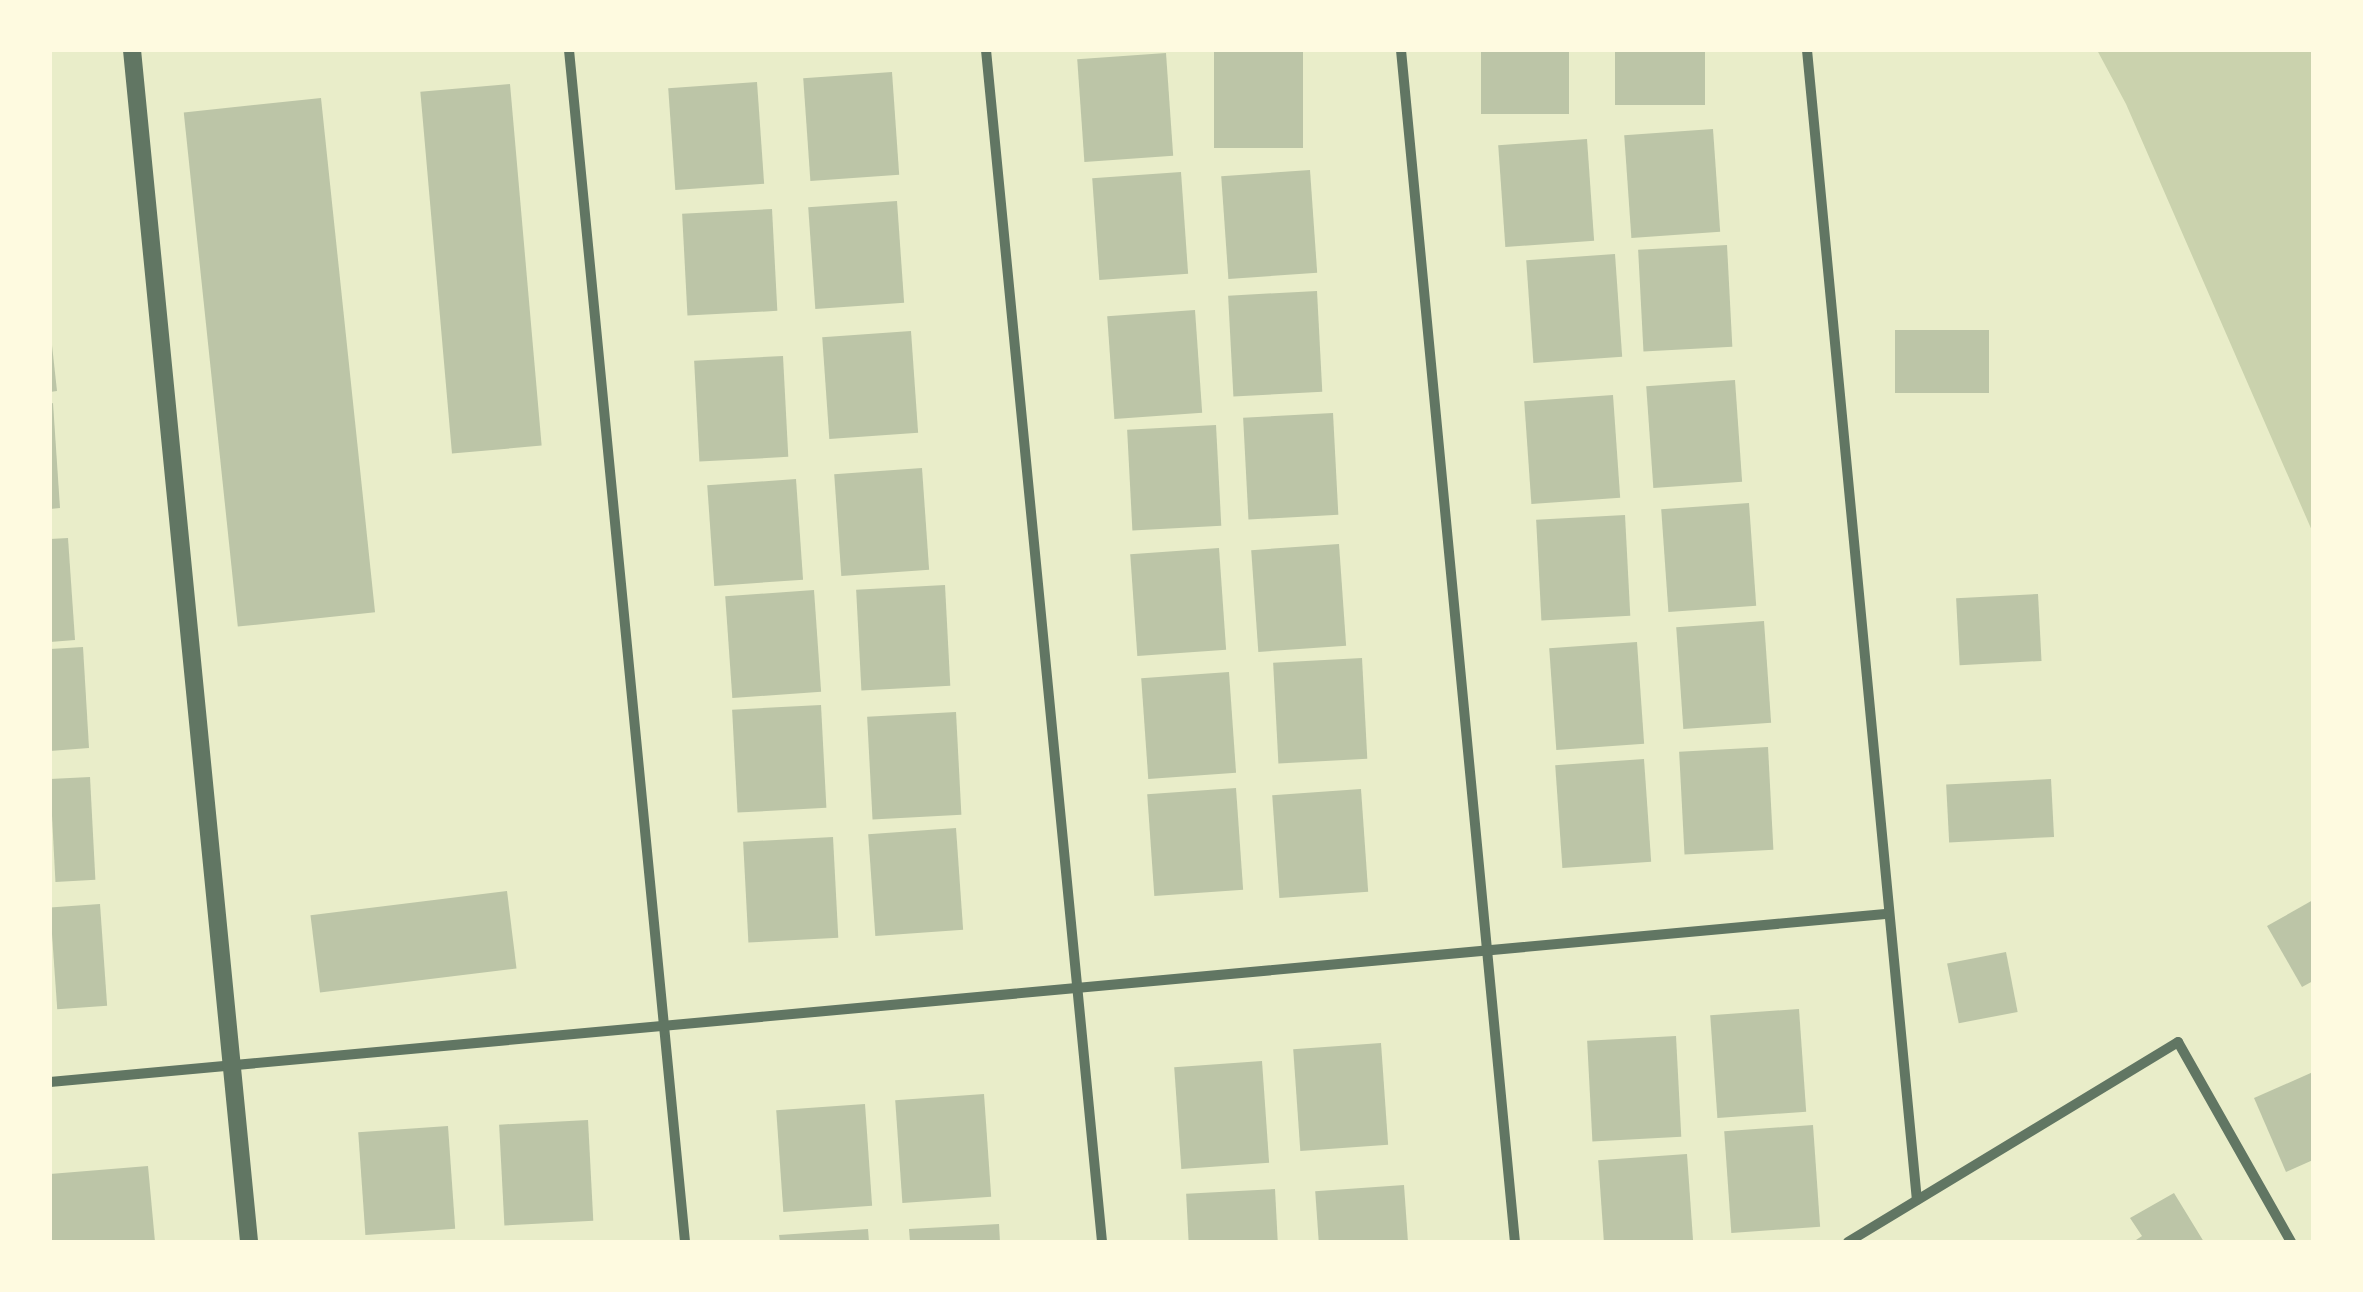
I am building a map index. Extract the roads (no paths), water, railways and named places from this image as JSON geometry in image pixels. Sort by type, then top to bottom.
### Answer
[{"type":"street","points":[[132,50],[248,1242]]},
{"type":"street","points":[[569,50],[685,1242]]},
{"type":"street","points":[[986,50],[1102,1242]]},
{"type":"street","points":[[1401,50],[1491,949],[1515,1242]]},
{"type":"street","points":[[1807,50],[1885,914],[1917,1200]]},
{"type":"street","points":[[50,1082],[1885,914]]},
{"type":"street","points":[[1848,1242],[2178,1042],[2291,1242]]}]
